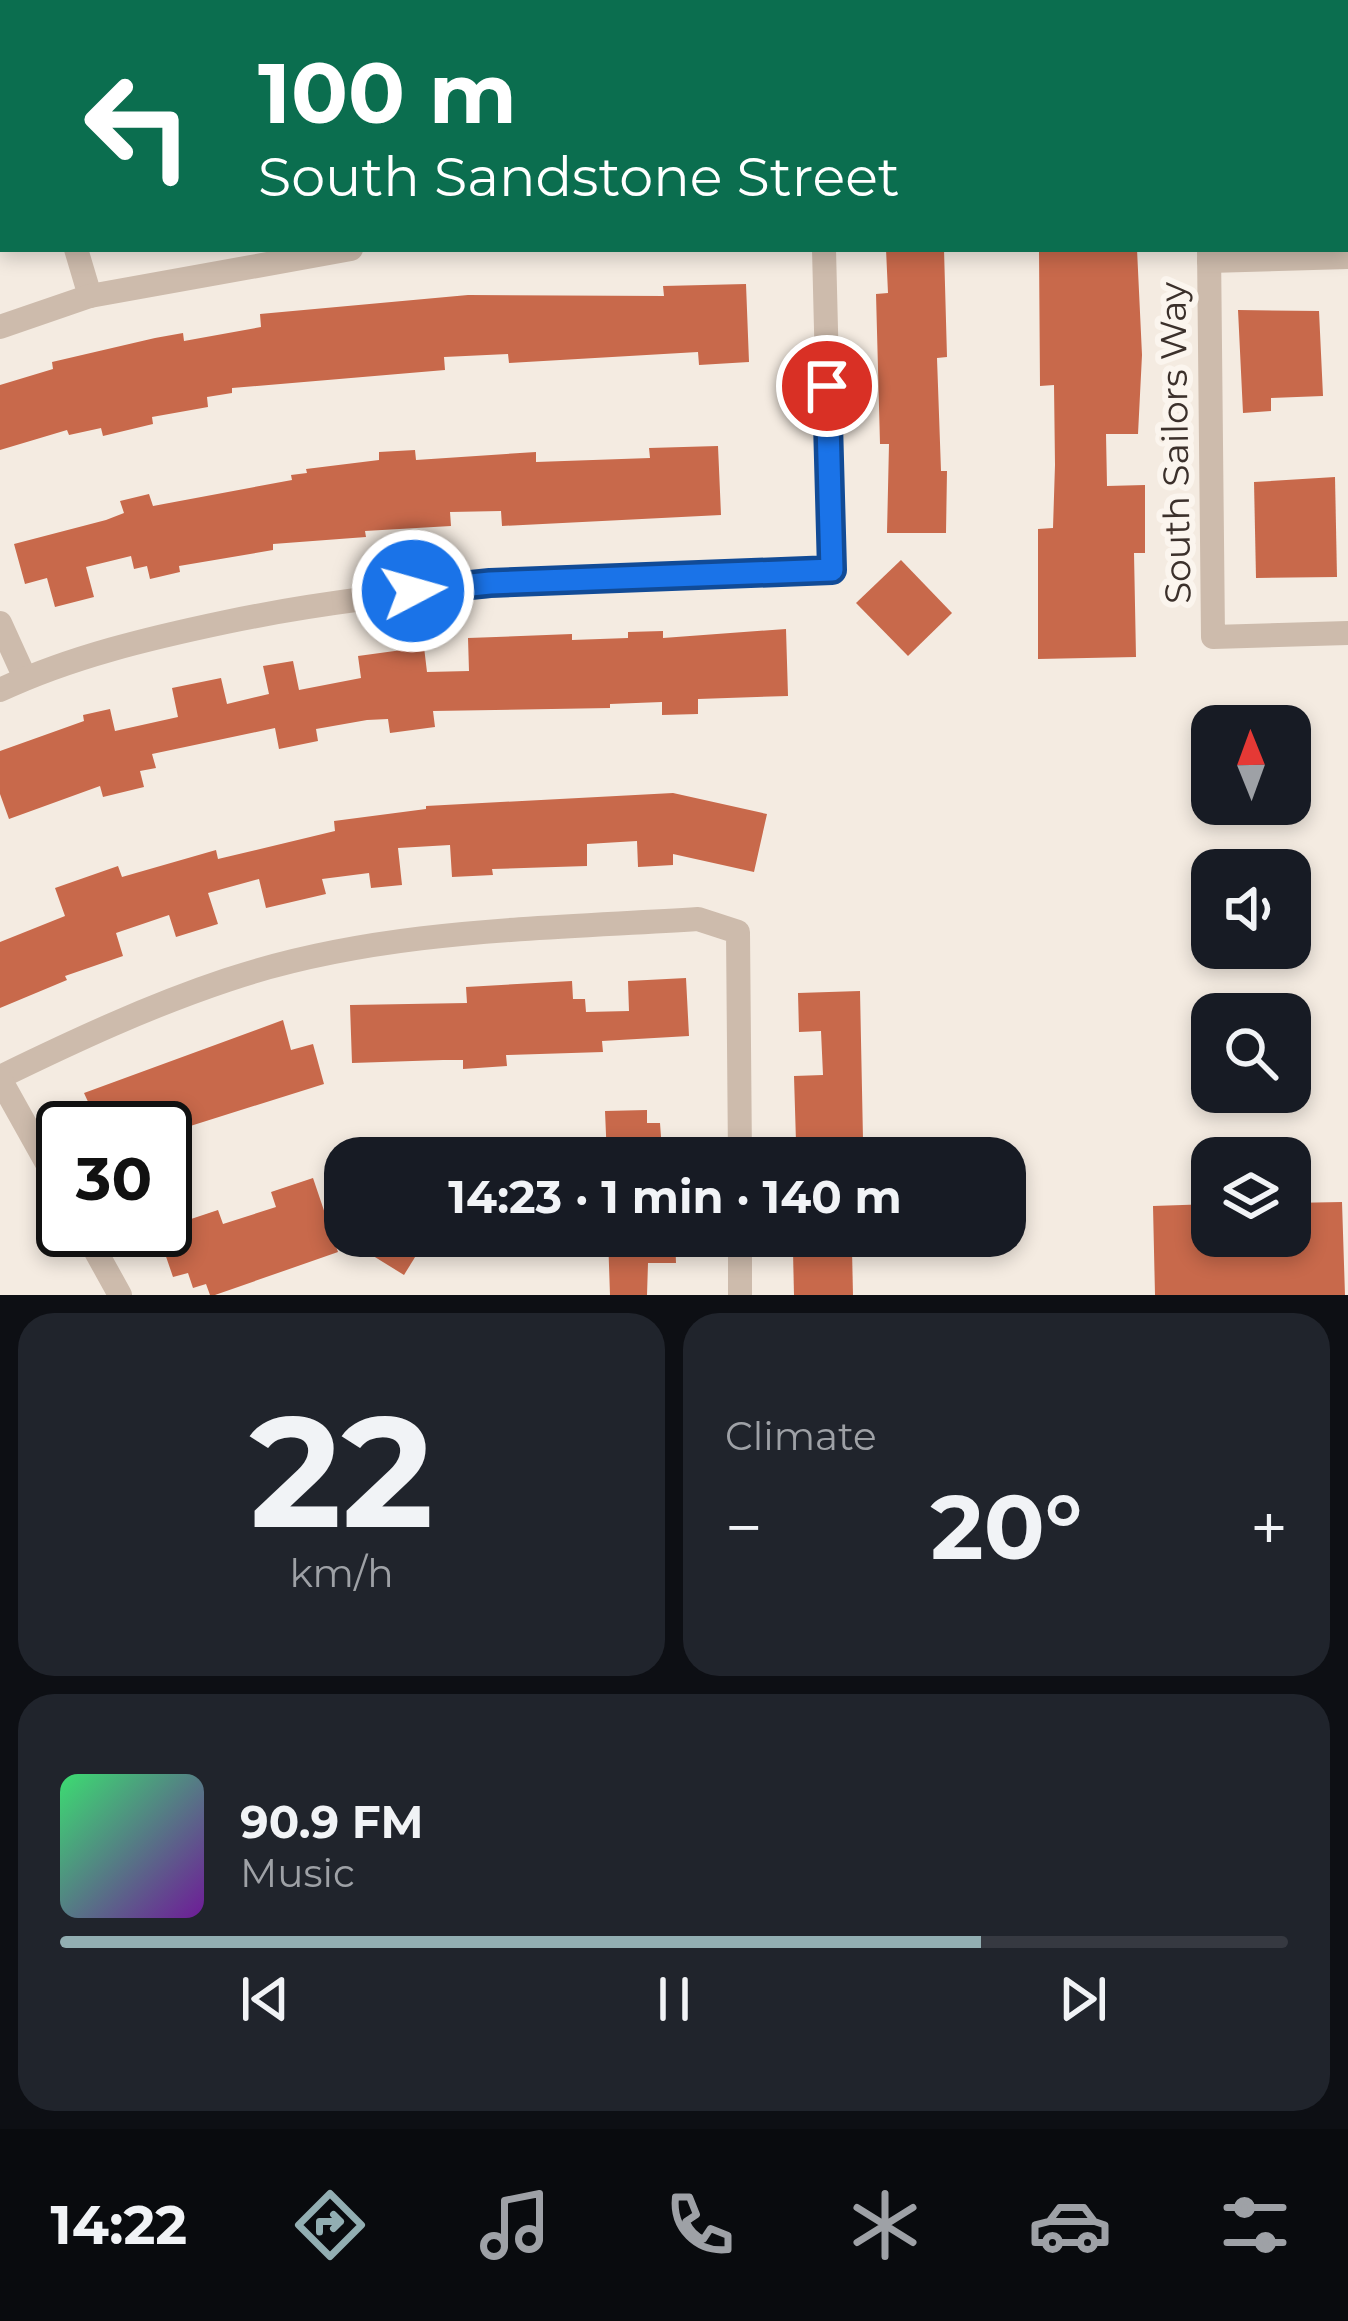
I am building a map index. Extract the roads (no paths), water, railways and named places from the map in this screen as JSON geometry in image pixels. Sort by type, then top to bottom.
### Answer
[{"type":"street","points":[[77,252],[90,296]]},
{"type":"street","points":[[0,326],[90,296],[334,252]]},
{"type":"street","points":[[0,690],[162,635],[337,599],[490,583],[832,570],[824,252]]},
{"type":"street","points":[[1209,255],[1348,257]]},
{"type":"street","name":"South Sailors Way","points":[[1209,255],[1213,637],[1348,633]]},
{"type":"street","points":[[0,623],[25,678]]},
{"type":"street","points":[[36,1143],[0,1078],[132,1016],[230,979],[426,937],[698,919],[738,932],[740,1137]]},
{"type":"street","points":[[99,1257],[120,1295]]},
{"type":"street","points":[[740,1257],[740,1295]]}]
